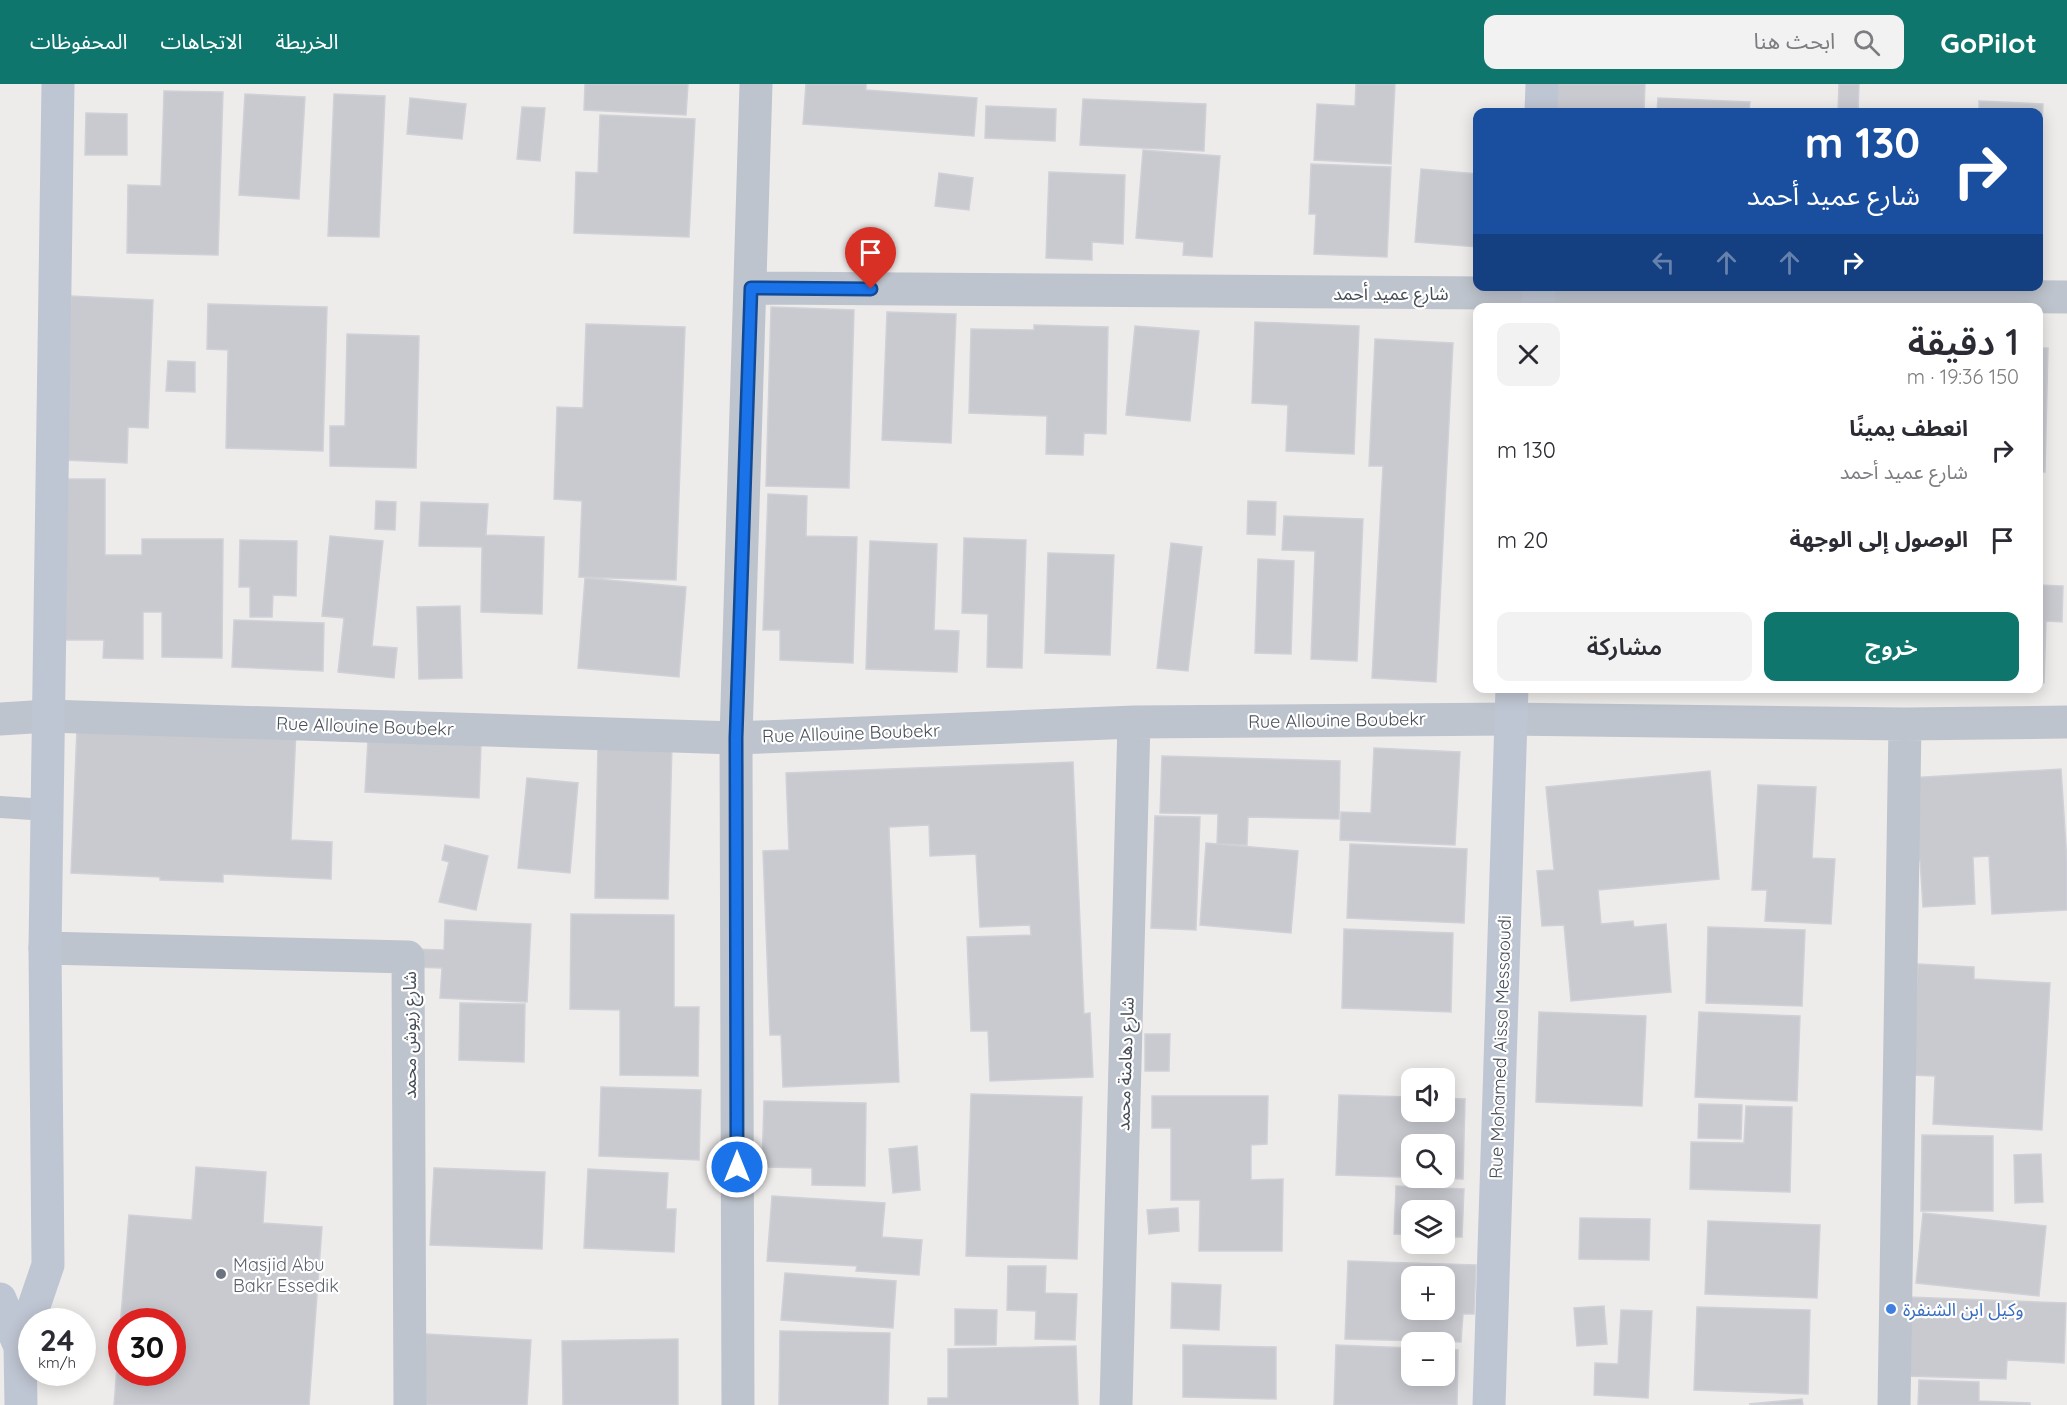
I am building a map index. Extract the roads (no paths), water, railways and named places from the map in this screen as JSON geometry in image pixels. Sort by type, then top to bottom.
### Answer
[{"type":"street","points":[[33,1308],[48,1265],[45,948],[58,84]]},
{"type":"street","points":[[738,1405],[736,738],[756,84]]},
{"type":"street","points":[[1542,84],[1542,108]]},
{"type":"street","name":"شارع عميد أحمد","points":[[751,288],[1539,296],[2067,297]]},
{"type":"street","name":"Rue Allouine Boubekr","points":[[0,719],[48,716],[736,738],[1511,704],[1905,724],[2067,722]]},
{"type":"street","name":"Rue Mohamed Aissa Messaoudi","points":[[1489,1405],[1511,704]]},
{"type":"street","name":"شارع دهامنة محمد","points":[[1116,1405],[1134,722]]},
{"type":"street","points":[[1894,1405],[1905,724]]},
{"type":"street","name":"شارع زيوش محمد","points":[[45,948],[408,957],[410,1405]]},
{"type":"street","points":[[0,1299],[18,1342]]},
{"type":"street","points":[[21,1386],[21,1405]]},
{"type":"lane","points":[[0,807],[47,810]]},
{"type":"place","name":"Masjid Abu Bakr Essedik","points":[[221,1274]]},
{"type":"place","name":"وكيل ابن الشنفرة","points":[[1891,1309]]}]
